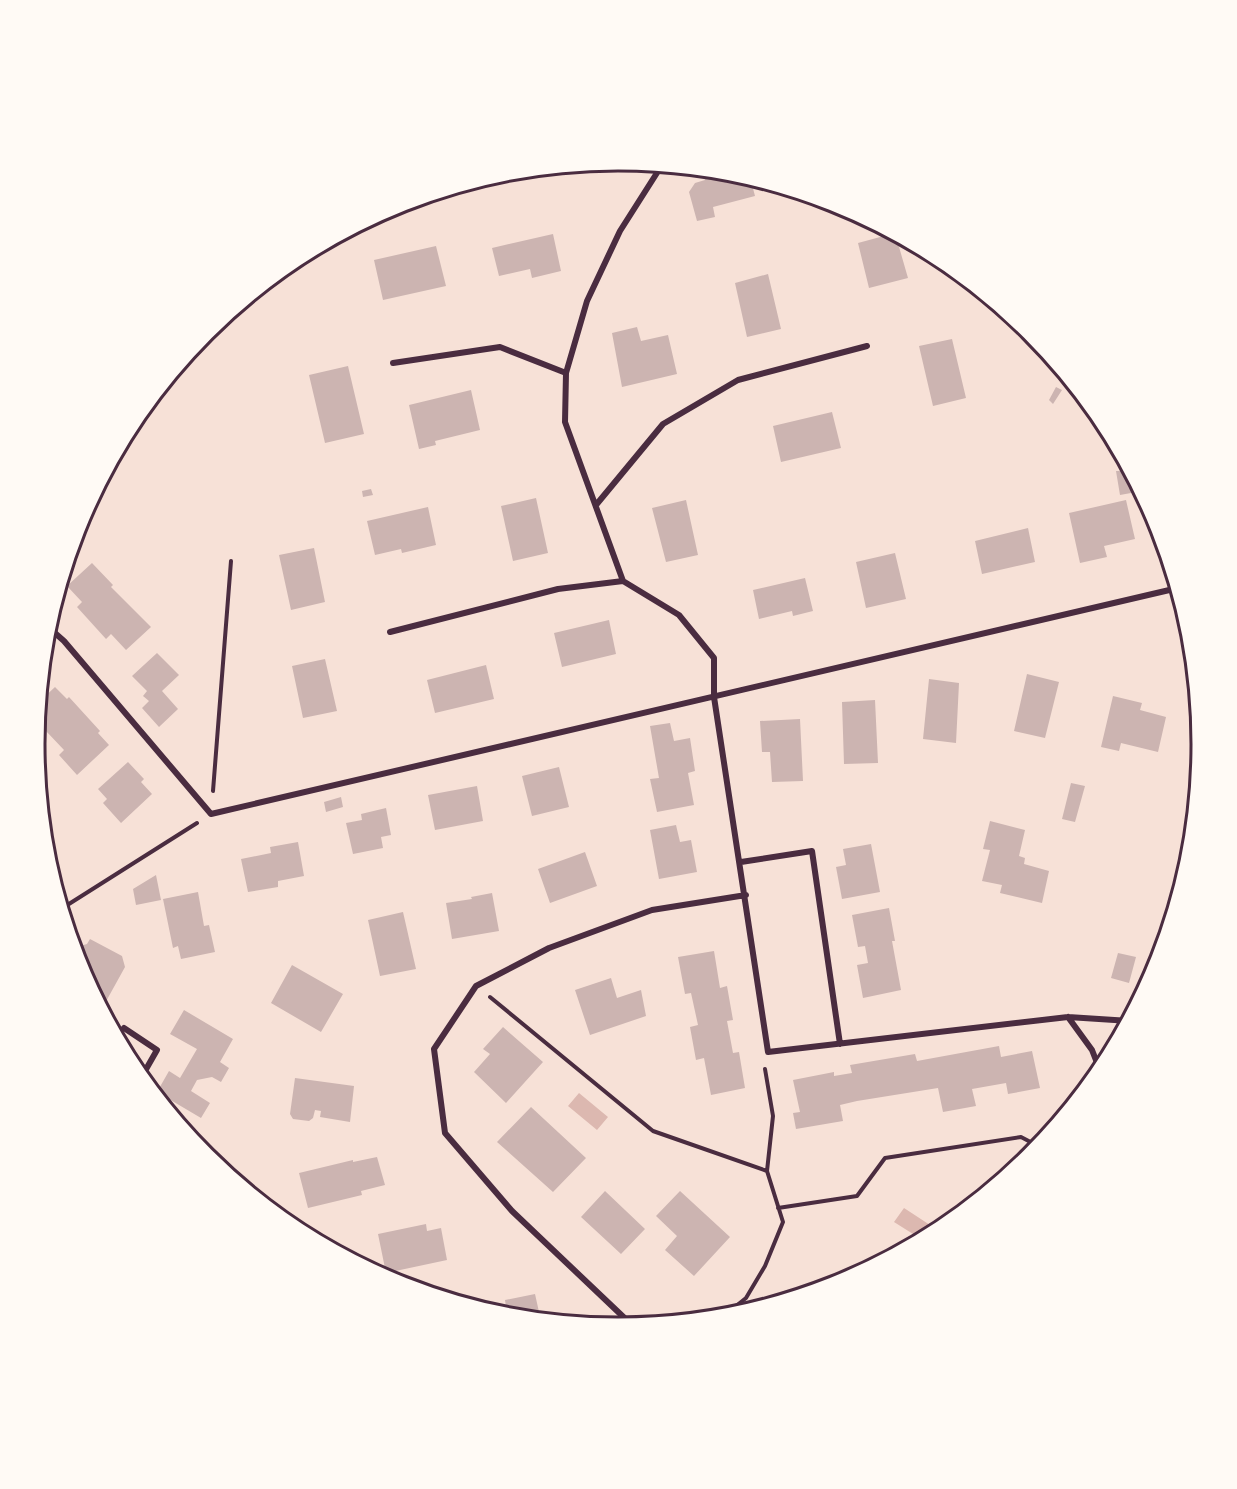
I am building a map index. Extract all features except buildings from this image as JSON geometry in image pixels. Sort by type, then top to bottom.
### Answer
[{"type":"street","points":[[623,581],[565,422],[566,373],[587,301],[620,231],[657,172]]},
{"type":"street","points":[[596,505],[663,424],[738,380],[867,346]]},
{"type":"street","points":[[393,363],[500,347],[566,373]]},
{"type":"street","points":[[390,632],[558,589],[623,581],[679,615],[714,658],[714,697],[741,862],[768,1052],[1068,1017],[1121,1020]]},
{"type":"street","points":[[56,634],[211,814],[1170,590]]},
{"type":"street","points":[[741,862],[812,851],[840,1044]]},
{"type":"street","points":[[623,1318],[512,1211],[446,1133],[434,1050],[476,986],[549,948],[652,910],[746,895]]},
{"type":"street","points":[[1068,1017],[1092,1050],[1096,1061]]},
{"type":"street","points":[[124,1028],[157,1050],[146,1069]]},
{"type":"path","points":[[68,904],[211,814],[231,561]]},
{"type":"path","points":[[476,986],[652,1131],[767,1171],[783,1222],[765,1266],[746,1298],[736,1305]]},
{"type":"path","points":[[778,1208],[857,1196],[885,1158],[1021,1137],[1031,1142]]},
{"type":"shaded area","points":[[579,1093],[608,1117],[597,1130],[568,1106]]},
{"type":"shaded area","points":[[904,1208],[930,1225],[915,1235],[894,1222]]}]
